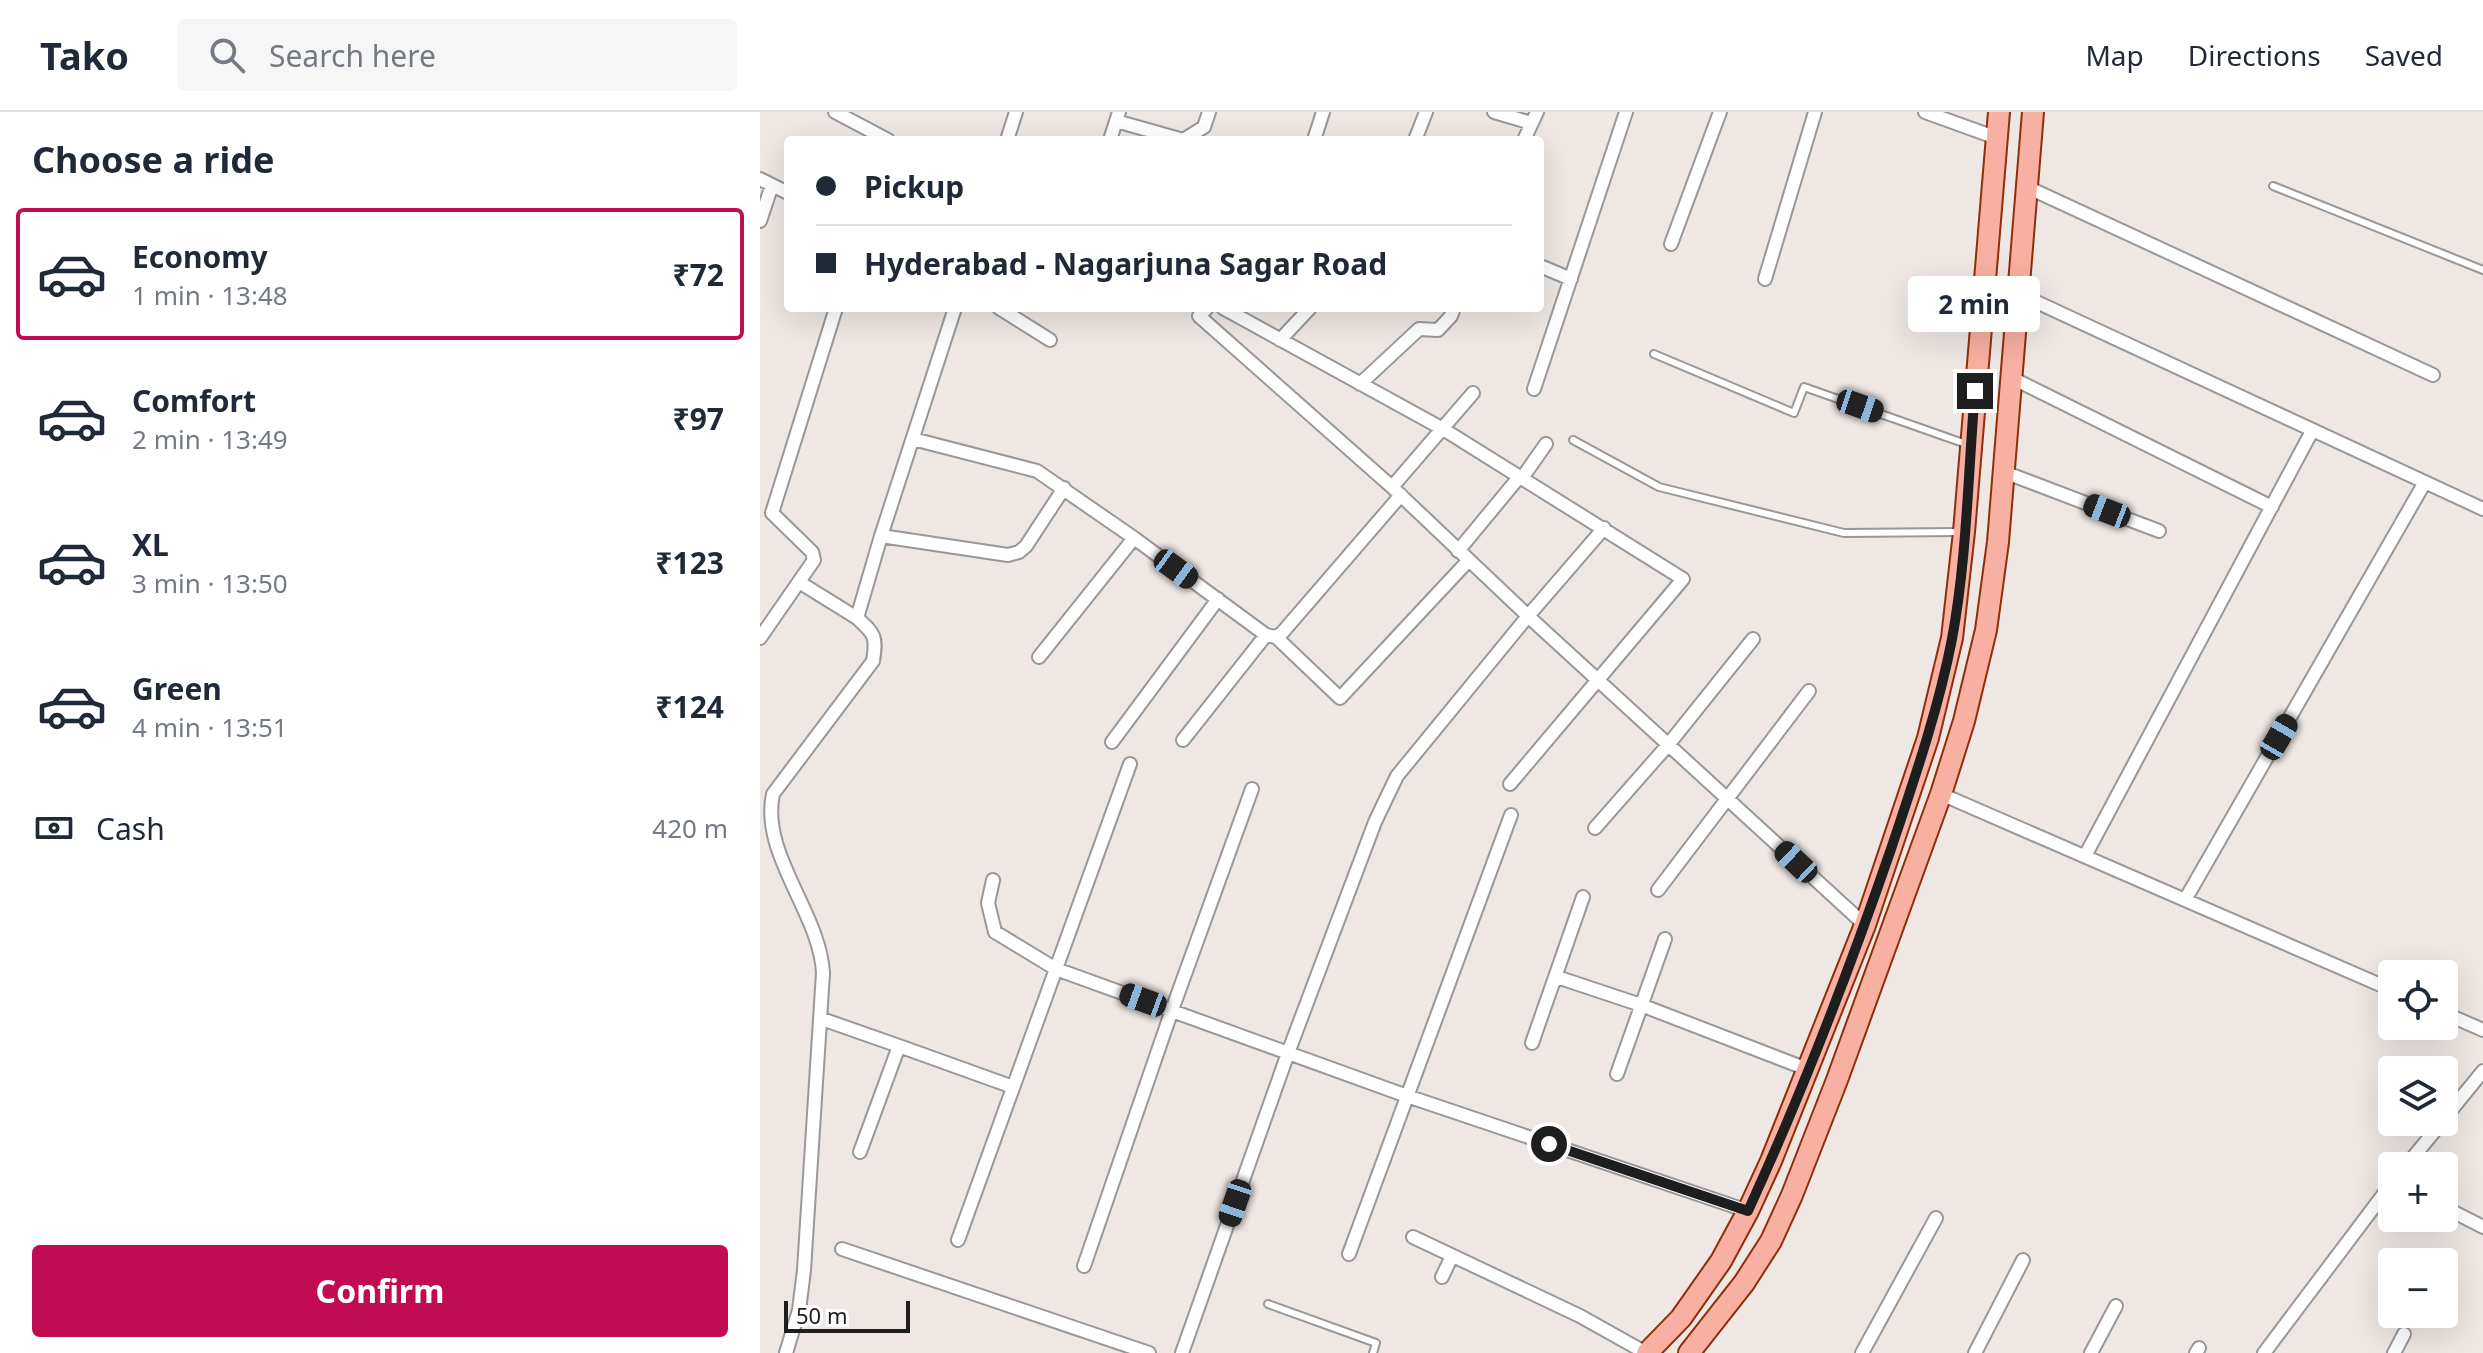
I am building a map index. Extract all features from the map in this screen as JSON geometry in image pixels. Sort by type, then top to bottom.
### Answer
[{"type":"main road","points":[[1647,1353],[1689,1306],[1721,1261],[1748,1211],[1865,925],[1928,738],[1952,638],[1964,532],[1999,112]]},
{"type":"main road","points":[[1689,1353],[1744,1283],[1771,1241],[1837,1080],[1941,794],[1964,721],[1986,630],[1998,542],[2033,112]]},
{"type":"street","points":[[835,112],[880,136]]},
{"type":"street","points":[[1008,136],[1016,112]]},
{"type":"street","points":[[1189,136],[1204,127],[1209,112]]},
{"type":"street","points":[[1315,136],[1323,112]]},
{"type":"street","points":[[1417,136],[1426,112]]},
{"type":"street","points":[[1494,112],[1534,118]]},
{"type":"street","points":[[1534,389],[1626,112]]},
{"type":"street","points":[[1671,244],[1720,112]]},
{"type":"street","points":[[1765,279],[1815,112]]},
{"type":"street","points":[[1925,112],[1997,138]]},
{"type":"street","points":[[1111,136],[1118,117],[1172,136]]},
{"type":"street","points":[[760,221],[766,182],[784,191]]},
{"type":"street","points":[[2027,187],[2433,375]]},
{"type":"street","points":[[1544,268],[1571,279]]},
{"type":"street","points":[[1985,281],[2017,293],[2483,509]]},
{"type":"street","points":[[772,513],[835,312]]},
{"type":"street","points":[[857,618],[954,312]]},
{"type":"street","points":[[1005,312],[1050,340]]},
{"type":"street","points":[[1203,312],[1468,561],[1865,925]]},
{"type":"street","points":[[1230,312],[1443,429],[1683,579],[1510,784]]},
{"type":"street","points":[[1280,340],[1306,312]]},
{"type":"street","points":[[1360,384],[1419,329],[1438,330],[1452,312]]},
{"type":"street","points":[[2012,378],[2272,507]]},
{"type":"street","points":[[1183,740],[1271,636],[1282,633],[1473,393]]},
{"type":"street","points":[[2085,856],[2312,431]]},
{"type":"street","points":[[913,439],[1037,471],[1271,636],[1340,698],[1468,561]]},
{"type":"street","points":[[1458,551],[1546,444]]},
{"type":"street","points":[[2004,472],[2159,531]]},
{"type":"street","points":[[2185,900],[2425,482]]},
{"type":"street","points":[[881,536],[1008,555],[1019,552],[1064,488]]},
{"type":"street","points":[[760,505],[812,552],[814,560],[760,638]]},
{"type":"street","points":[[1182,1353],[1288,1053],[1375,822],[1397,776],[1604,528]]},
{"type":"street","points":[[1039,657],[1134,538]]},
{"type":"street","points":[[786,1353],[799,1310],[804,1270],[822,1019],[822,955],[768,841],[764,820],[773,794],[873,661],[876,644],[873,632],[857,618],[799,582]]},
{"type":"street","points":[[1112,742],[1218,599]]},
{"type":"street","points":[[1595,828],[1668,745],[1753,639]]},
{"type":"street","points":[[1658,890],[1809,691]]},
{"type":"street","points":[[958,1240],[1130,764]]},
{"type":"street","points":[[1084,1266],[1252,789]]},
{"type":"street","points":[[1941,794],[2378,984]]},
{"type":"street","points":[[1349,1254],[1511,815]]},
{"type":"street","points":[[993,880],[988,903],[995,932],[1056,969],[1407,1096],[1748,1211]]},
{"type":"street","points":[[1532,1043],[1583,897]]},
{"type":"street","points":[[1617,1074],[1665,939]]},
{"type":"street","points":[[1557,977],[1641,1005],[1807,1069]]},
{"type":"street","points":[[822,1019],[1013,1087]]},
{"type":"street","points":[[2458,1019],[2483,1030]]},
{"type":"street","points":[[860,1152],[899,1046]]},
{"type":"street","points":[[2458,1102],[2483,1071]]},
{"type":"street","points":[[2418,1152],[2431,1136]]},
{"type":"street","points":[[2264,1353],[2378,1202]]},
{"type":"street","points":[[2458,1214],[2483,1227]]},
{"type":"street","points":[[1862,1353],[1936,1218]]},
{"type":"street","points":[[1413,1237],[1580,1316],[1647,1353]]},
{"type":"street","points":[[842,1249],[1149,1353]]},
{"type":"street","points":[[1442,1277],[1452,1256]]},
{"type":"street","points":[[1975,1353],[2023,1260]]},
{"type":"street","points":[[2091,1353],[2116,1306]]},
{"type":"street","points":[[2394,1353],[2404,1334]]},
{"type":"lane","points":[[2273,186],[2483,270]]},
{"type":"lane","points":[[1654,354],[1794,413],[1804,387],[1971,445]]},
{"type":"lane","points":[[1573,440],[1659,487],[1844,533],[1964,532]]},
{"type":"lane","points":[[1268,1304],[1376,1343],[1373,1353]]},
{"type":"route","points":[[1549,1144],[1748,1211],[1865,925],[1928,738],[1952,638],[1975,391]]}]
